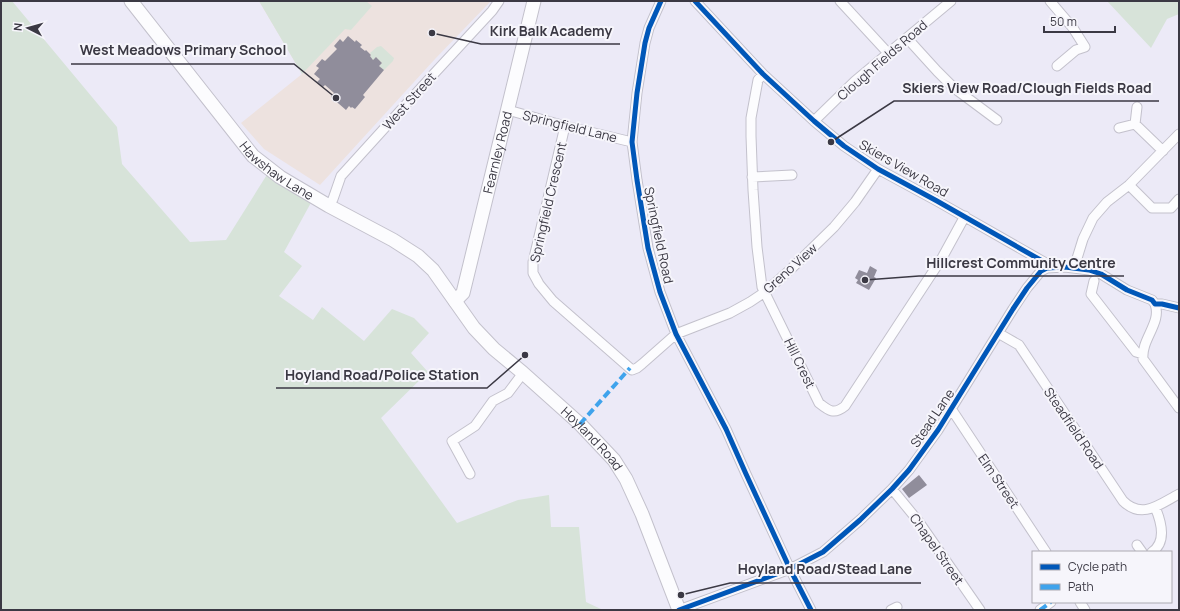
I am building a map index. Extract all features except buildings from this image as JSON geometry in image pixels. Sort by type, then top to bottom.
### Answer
[{"type":"main road","name":"Hawshaw Lane","points":[[131,1],[253,156],[280,178],[393,240],[418,256],[433,270],[455,301]]},
{"type":"main road","name":"Fearnley Road","points":[[455,301],[463,293],[534,1]]},
{"type":"main road","name":"Hoyland Road","points":[[455,301],[474,328],[494,350],[523,373],[592,436],[614,460],[626,478],[642,514],[679,610]]},
{"type":"street","name":"West Street","points":[[329,206],[341,176],[492,11],[499,1]]},
{"type":"street","name":"Springfield Road","points":[[661,1],[649,28],[645,43],[637,93],[632,142],[636,180],[648,248],[660,292],[676,334],[726,429],[790,569],[811,610]]},
{"type":"street","name":"Skiers View Road","points":[[695,1],[762,74],[844,146],[878,169],[965,216],[1044,262],[1047,268]]},
{"type":"street","points":[[840,1],[888,53]]},
{"type":"street","name":"Clough Fields Road","points":[[814,121],[855,81],[951,1]]},
{"type":"street","points":[[1050,1],[1073,28],[1085,47],[1076,50],[1057,66]]},
{"type":"street","points":[[907,38],[954,88],[996,120]]},
{"type":"street","name":"Hill Crest","points":[[762,74],[758,80],[751,118],[752,177],[757,247],[762,287],[819,403],[827,410],[834,412],[840,411],[845,406],[938,264],[965,216]]},
{"type":"street","points":[[1135,124],[1137,107]]},
{"type":"street","name":"Springfield Lane","points":[[508,110],[565,126],[632,142]]},
{"type":"street","points":[[1119,128],[1135,124]]},
{"type":"street","points":[[1135,124],[1163,150]]},
{"type":"street","name":"Springfield Crescent","points":[[565,126],[533,262],[533,273],[539,284],[553,301],[632,370],[642,364],[676,334]]},
{"type":"street","points":[[1074,268],[1083,239],[1093,218],[1107,202],[1129,185],[1179,134]]},
{"type":"street","name":"Greno View","points":[[676,334],[730,313],[764,292],[792,268],[834,227],[855,202],[878,169]]},
{"type":"street","points":[[752,177],[792,175]]},
{"type":"street","points":[[1129,185],[1152,208],[1171,208],[1179,199]]},
{"type":"street","points":[[1047,268],[1065,267],[1089,270],[1102,274],[1127,290],[1152,300],[1157,309],[1157,316],[1143,349],[1143,359],[1179,408]]},
{"type":"street","name":"Stead Lane","points":[[679,610],[790,569],[823,552],[860,520],[909,470],[952,410],[998,333],[1036,276],[1047,268]]},
{"type":"street","points":[[1094,281],[1091,294],[1136,352],[1143,354]]},
{"type":"street","points":[[1155,304],[1179,308]]},
{"type":"street","name":"Steadfield Road","points":[[998,333],[1019,345],[1122,501],[1128,507],[1141,511],[1155,508],[1179,494]]},
{"type":"street","points":[[470,474],[452,441],[475,426],[493,401],[508,393],[523,373]]},
{"type":"street","name":"Elm Street","points":[[952,410],[1045,551]]},
{"type":"street","name":"Chapel Street","points":[[892,488],[919,522],[980,610]]},
{"type":"street","points":[[1153,551],[1159,545],[1161,536],[1160,519],[1155,508]]},
{"type":"street","points":[[1040,610],[1050,603]]},
{"type":"shaded area","points":[[1,1],[12,1],[117,127],[122,164],[190,242],[226,240],[268,173],[313,199],[284,252],[302,266],[279,296],[313,320],[322,307],[364,341],[392,309],[414,318],[429,333],[411,353],[428,372],[381,418],[457,523],[518,500],[549,495],[551,527],[579,527],[586,602],[603,610],[1,610]]},
{"type":"shaded area","points":[[259,1],[491,1],[435,59],[320,185],[264,149],[241,123],[302,74]]},
{"type":"shaded area","points":[[259,1],[366,1],[372,6],[351,30],[345,29],[302,74]]},
{"type":"shaded area","points":[[1107,1],[1179,1],[1179,14],[1167,19],[1151,48]]},
{"type":"shaded area","points":[[381,46],[394,58],[384,70],[379,66],[382,63],[376,57],[373,60],[370,56],[370,53],[377,47]]},
{"type":"marked path","points":[[580,424],[630,368]]},
{"type":"marked path","points":[[1040,610],[1050,603]]},
{"type":"cycle path","points":[[661,1],[649,28],[645,43],[637,93],[632,142],[648,248],[660,292],[676,334],[726,429],[790,569],[811,610]]},
{"type":"cycle path","points":[[695,1],[763,74],[814,121],[844,146],[878,169],[1044,262],[1047,268]]},
{"type":"cycle path","points":[[679,610],[790,569],[823,552],[860,520],[909,470],[938,430],[1013,309],[1041,271],[1047,268],[1065,267],[1089,270],[1101,274],[1127,290],[1152,300],[1155,304],[1179,308]]},
{"type":"place","name":"Kirk Balk Academy","points":[[432,33]]},
{"type":"place","name":"West Meadows Primary School","points":[[336,98]]},
{"type":"place","name":"Skiers View Road/Clough Fields Road","points":[[831,142]]},
{"type":"place","name":"Hillcrest Community Centre","points":[[865,280]]},
{"type":"place","name":"Hoyland Road/Police Station","points":[[525,355]]},
{"type":"place","name":"Hoyland Road/Stead Lane","points":[[681,595]]}]
